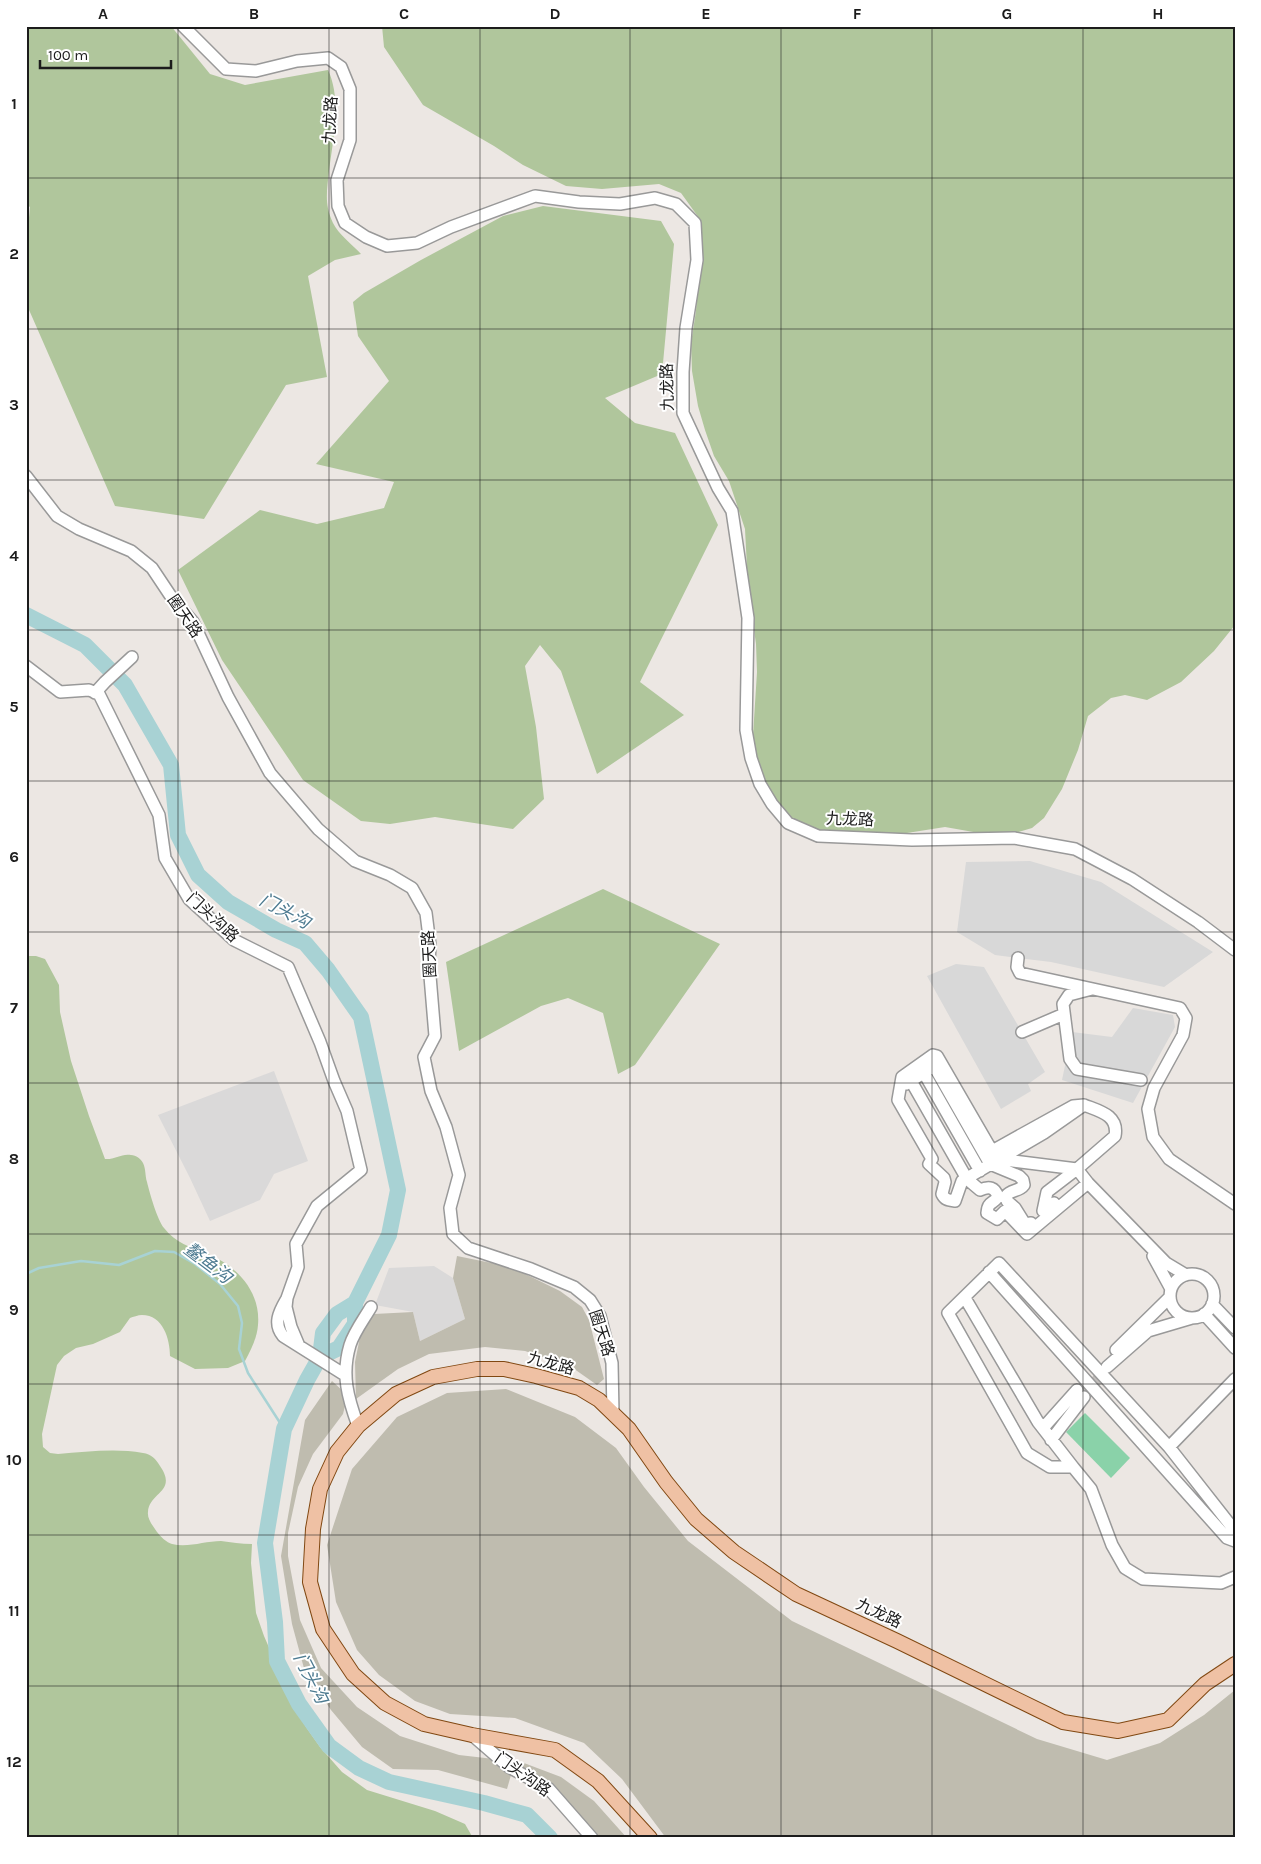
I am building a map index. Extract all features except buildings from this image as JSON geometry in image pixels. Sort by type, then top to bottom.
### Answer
[{"type":"main road","name":"九龙路","points":[[650,1838],[598,1781],[555,1750],[424,1724],[385,1703],[352,1674],[323,1629],[310,1582],[313,1530],[320,1489],[337,1452],[358,1426],[396,1394],[433,1377],[477,1369],[504,1369],[579,1388],[599,1400],[613,1414],[628,1430],[696,1519],[734,1552],[796,1594],[897,1640],[1063,1722],[1118,1732],[1168,1720],[1204,1684],[1235,1664]]},
{"type":"street","name":"九龙路","points":[[183,26],[226,69],[256,71],[297,61],[328,58],[341,67],[350,89],[350,140],[337,180],[338,206],[345,223],[366,237],[387,246],[417,244],[460,223],[535,196],[579,202],[620,204],[655,198],[676,204],[695,223],[697,260],[686,328],[683,413],[718,488],[732,510],[748,618],[746,730],[751,758],[760,784],[772,804],[788,823],[818,836],[912,840],[1014,838],[1075,848],[1132,879],[1198,922],[1235,950]]},
{"type":"street","name":"圈天路","points":[[26,476],[57,516],[78,529],[131,551],[152,568],[170,595],[193,622],[228,697],[270,773],[318,829],[355,861],[390,875],[412,888],[426,912],[430,945],[428,964],[434,1036],[424,1057],[431,1091],[446,1127],[459,1175],[450,1208],[453,1234],[468,1248],[531,1269],[574,1287],[590,1300],[600,1316],[612,1363],[613,1414]]},
{"type":"street","points":[[26,666],[60,692],[90,690],[95,693],[132,657]]},
{"type":"street","name":"门头沟路","points":[[95,693],[99,694],[159,815],[165,858],[189,899],[234,940],[288,967],[347,1111],[361,1170],[317,1206],[300,1234],[296,1244],[298,1267],[287,1298],[286,1308],[299,1346],[344,1375]]},
{"type":"street","points":[[1018,958],[1016,967],[1020,973],[1180,1008],[1186,1018],[1183,1035],[1154,1088],[1148,1110],[1153,1137],[1169,1159],[1235,1204]]},
{"type":"street","points":[[1094,989],[1069,995],[1063,1004],[1070,1059],[1077,1069],[1141,1080]]},
{"type":"street","points":[[1022,1032],[1064,1014]]},
{"type":"street","points":[[900,1088],[924,1073],[932,1062],[933,1055],[937,1056],[993,1158],[1023,1180],[1024,1185],[1022,1188],[1010,1191],[1006,1196],[1007,1201],[1016,1208],[1025,1224],[1031,1223],[1083,1177]]},
{"type":"street","points":[[911,1081],[967,1178],[980,1190],[987,1187],[992,1188],[996,1192],[998,1197],[989,1204],[987,1213],[996,1219],[1005,1212],[1027,1234],[1083,1177],[1115,1136],[1117,1128],[1106,1114],[1084,1105],[1044,1133],[993,1158],[980,1170],[967,1178],[962,1181],[955,1201],[945,1199],[942,1194],[944,1178],[929,1164],[932,1159],[898,1100],[902,1077],[932,1062]]},
{"type":"street","points":[[924,1073],[980,1170]]},
{"type":"street","points":[[993,1158],[1083,1177],[1166,1263],[1186,1275]]},
{"type":"street","points":[[1146,1243],[1171,1293],[1175,1310],[1181,1315],[1192,1318]]},
{"type":"street","points":[[1073,1467],[1050,1467],[1027,1453],[948,1313],[999,1263],[1169,1447],[1235,1531]]},
{"type":"street","points":[[989,1272],[1226,1538],[1235,1541]]},
{"type":"street","points":[[1193,1274],[1206,1279],[1213,1291],[1212,1304],[1204,1314],[1148,1331],[1104,1365],[1171,1293],[1179,1278],[1186,1275],[1193,1274]]},
{"type":"street","points":[[965,1298],[1043,1428],[1091,1489],[1112,1545],[1125,1568],[1143,1579],[1221,1583],[1235,1577]]},
{"type":"street","points":[[1212,1304],[1235,1328]]},
{"type":"street","points":[[358,1426],[344,1375],[351,1344],[371,1307]]},
{"type":"street","points":[[1204,1314],[1235,1348]]},
{"type":"street","points":[[1169,1447],[1235,1379]]},
{"type":"street","points":[[1043,1428],[1080,1394],[1051,1440]]},
{"type":"street","name":"门头沟路","points":[[472,1735],[508,1767],[549,1789],[592,1838]]},
{"type":"shaded area","points":[[1030,861],[1101,882],[1213,952],[1164,987],[1051,962],[995,955],[957,932],[966,862]]},
{"type":"shaded area","points":[[956,964],[984,967],[1045,1072],[1028,1084],[1031,1091],[1001,1109],[927,976]]},
{"type":"shaded area","points":[[1133,1008],[1173,1015],[1175,1027],[1133,1103],[1062,1080],[1072,1032],[1112,1037]]},
{"type":"shaded area","points":[[274,1071],[308,1161],[274,1174],[260,1200],[210,1221],[158,1115]]},
{"type":"shaded area","points":[[457,1256],[511,1267],[560,1291],[582,1307],[589,1320],[604,1379],[597,1385],[570,1366],[525,1351],[485,1347],[429,1354],[398,1369],[356,1399],[355,1362],[360,1337],[374,1314],[413,1312],[420,1341],[465,1319],[453,1278]]},
{"type":"shaded area","points":[[434,1266],[453,1278],[465,1319],[420,1341],[413,1312],[375,1305],[389,1268]]},
{"type":"shaded area","points":[[332,1381],[344,1392],[346,1402],[343,1414],[313,1454],[298,1487],[288,1533],[288,1556],[300,1620],[321,1668],[357,1707],[400,1736],[459,1755],[494,1759],[511,1775],[507,1789],[438,1770],[393,1769],[362,1747],[331,1710],[305,1672],[292,1624],[281,1556],[305,1420]]},
{"type":"shaded area","points":[[506,1389],[575,1417],[616,1448],[644,1487],[688,1541],[792,1621],[1037,1739],[1107,1760],[1160,1743],[1204,1715],[1235,1690],[1235,1838],[666,1838],[622,1779],[584,1743],[515,1718],[450,1714],[415,1701],[379,1675],[357,1650],[336,1602],[327,1545],[352,1469],[397,1417],[447,1393]]},
{"type":"shaded area","points":[[516,1760],[561,1777],[594,1801],[627,1838],[597,1838],[518,1768]]},
{"type":"green space","points":[[26,26],[171,26],[210,74],[245,85],[328,70],[335,94],[336,107],[327,203],[335,227],[361,254],[335,260],[308,276],[327,377],[286,385],[204,519],[115,506],[26,303],[26,249],[30,207],[26,204]]},
{"type":"green space","points":[[382,26],[1235,26],[1235,625],[1214,651],[1181,682],[1147,700],[1125,695],[1111,698],[1088,716],[1078,750],[1062,789],[1044,818],[1032,828],[1002,837],[945,827],[907,833],[833,836],[778,817],[752,751],[757,672],[756,644],[748,587],[745,529],[729,481],[714,456],[705,430],[698,406],[692,371],[691,343],[696,311],[700,246],[699,218],[681,193],[659,184],[602,189],[566,186],[523,165],[423,105],[384,47]]},
{"type":"green space","points":[[543,206],[661,221],[674,244],[662,374],[605,398],[635,423],[675,433],[718,525],[640,682],[684,715],[597,774],[561,671],[540,645],[525,666],[536,727],[544,799],[513,829],[435,817],[390,824],[361,821],[303,780],[222,660],[178,570],[260,510],[317,524],[384,508],[394,482],[316,464],[389,381],[358,336],[353,302],[364,293],[421,260],[503,216]]},
{"type":"green space","points":[[603,889],[720,944],[635,1065],[618,1074],[603,1013],[568,998],[541,1006],[459,1051],[446,962]]},
{"type":"green space","points":[[26,956],[36,956],[45,959],[59,985],[60,1012],[71,1061],[105,1159],[128,1155],[140,1159],[144,1165],[146,1180],[154,1206],[164,1228],[178,1241],[217,1258],[236,1272],[251,1290],[258,1313],[256,1335],[245,1361],[228,1368],[195,1369],[170,1356],[169,1342],[160,1323],[149,1316],[142,1315],[130,1318],[120,1332],[93,1344],[76,1348],[64,1356],[57,1365],[42,1434],[43,1447],[50,1453],[58,1454],[111,1451],[148,1454],[157,1461],[165,1475],[166,1481],[164,1487],[150,1505],[148,1512],[149,1520],[158,1534],[170,1543],[178,1545],[221,1541],[252,1544],[251,1563],[256,1613],[294,1705],[320,1747],[342,1772],[367,1790],[435,1811],[465,1824],[473,1838],[26,1838]]},
{"type":"green space","points":[[1085,1413],[1130,1458],[1111,1478],[1066,1432]]},
{"type":"waterway","name":"门头沟","points":[[26,615],[85,645],[125,685],[171,765],[178,835],[198,875],[228,902],[276,930],[305,943],[328,970],[361,1017],[398,1190],[389,1235],[355,1303],[337,1314],[323,1333],[320,1357],[284,1429],[265,1543],[275,1622],[277,1661],[299,1704],[329,1746],[359,1768],[389,1782],[484,1803],[527,1815],[550,1838]]},
{"type":"waterway","name":"鳌鱼沟","points":[[26,1274],[39,1268],[81,1261],[119,1265],[155,1251],[174,1252],[195,1264],[220,1284],[238,1306],[242,1323],[239,1349],[248,1373],[284,1429]]},
{"type":"waterway","name":"门头沟","points":[[320,1357],[339,1348],[355,1324],[355,1303]]},
{"type":"tunnel","points":[[1084,1397],[1107,1367]]}]
